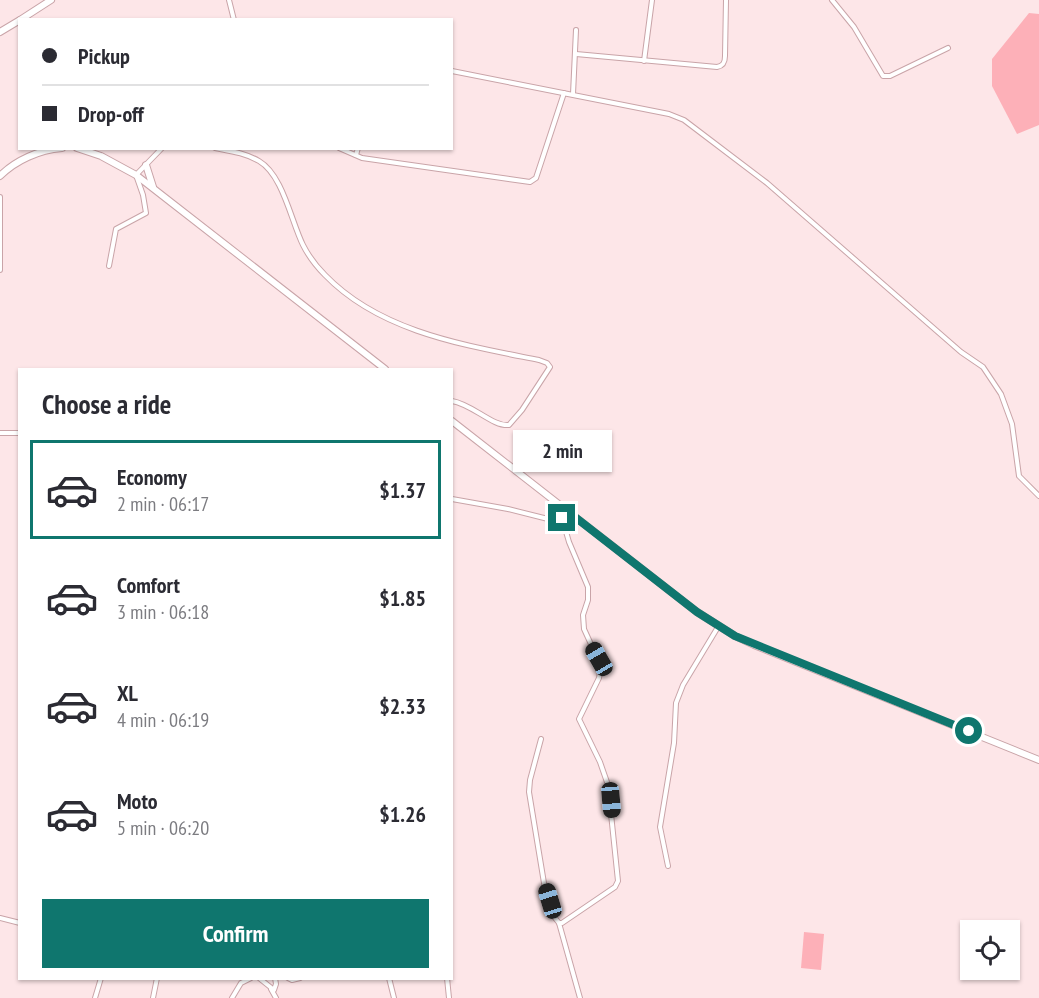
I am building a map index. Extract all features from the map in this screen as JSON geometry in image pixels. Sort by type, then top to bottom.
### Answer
[{"type":"main road","points":[[23,18],[51,0]]},
{"type":"main road","points":[[0,32],[18,21]]},
{"type":"main road","points":[[0,176],[7,169],[28,157],[54,150]]},
{"type":"main road","points":[[83,150],[100,156],[136,175],[384,368]]},
{"type":"main road","points":[[146,165],[155,190]]},
{"type":"main road","points":[[453,422],[654,580],[718,627],[754,645],[1039,760]]},
{"type":"street","points":[[229,0],[234,18]]},
{"type":"street","points":[[644,61],[652,0]]},
{"type":"street","points":[[576,54],[722,66],[725,63],[726,0]]},
{"type":"street","points":[[832,0],[854,27],[883,76],[890,76],[948,48]]},
{"type":"street","points":[[573,94],[576,30]]},
{"type":"street","points":[[453,72],[573,94],[669,114],[684,120],[767,183],[961,352],[983,367],[1007,407],[1012,424],[1019,476],[1039,496]]},
{"type":"street","points":[[344,150],[369,159],[534,182],[564,93]]},
{"type":"street","points":[[109,266],[115,231],[146,213],[136,175],[160,150]]},
{"type":"street","points":[[224,150],[249,156],[267,167],[284,197],[303,246],[324,274],[362,305],[386,319],[415,331],[500,353],[539,360],[550,367],[522,410],[509,425],[501,425],[473,408],[453,401]]},
{"type":"street","points":[[356,155],[357,150]]},
{"type":"street","points":[[0,197],[0,270]]},
{"type":"street","points":[[0,434],[18,433]]},
{"type":"street","points":[[453,500],[508,508],[552,520],[562,518]]},
{"type":"street","points":[[559,923],[615,887],[618,881],[608,785],[600,762],[579,719],[599,678],[601,666],[584,629],[583,615],[588,600],[588,587],[569,542],[562,518],[566,510]]},
{"type":"street","points":[[668,866],[660,827],[674,742],[676,703],[683,685],[718,627]]},
{"type":"street","points":[[541,739],[529,792],[544,883],[555,918],[559,923],[580,998]]},
{"type":"street","points":[[0,918],[18,922]]},
{"type":"street","points":[[95,998],[100,980]]},
{"type":"street","points":[[153,998],[157,980]]},
{"type":"street","points":[[232,998],[241,983],[247,980]]},
{"type":"street","points":[[261,980],[271,989],[276,998]]},
{"type":"street","points":[[271,989],[276,988],[275,980]]},
{"type":"street","points":[[390,980],[394,998]]},
{"type":"street","points":[[447,980],[449,998]]},
{"type":"shaded area","points":[[1029,13],[1039,14],[1039,125],[1017,134],[992,86],[992,59]]},
{"type":"shaded area","points":[[804,932],[824,934],[821,970],[801,968]]},
{"type":"route","points":[[562,518],[566,510],[697,612],[735,636],[969,731]]}]
